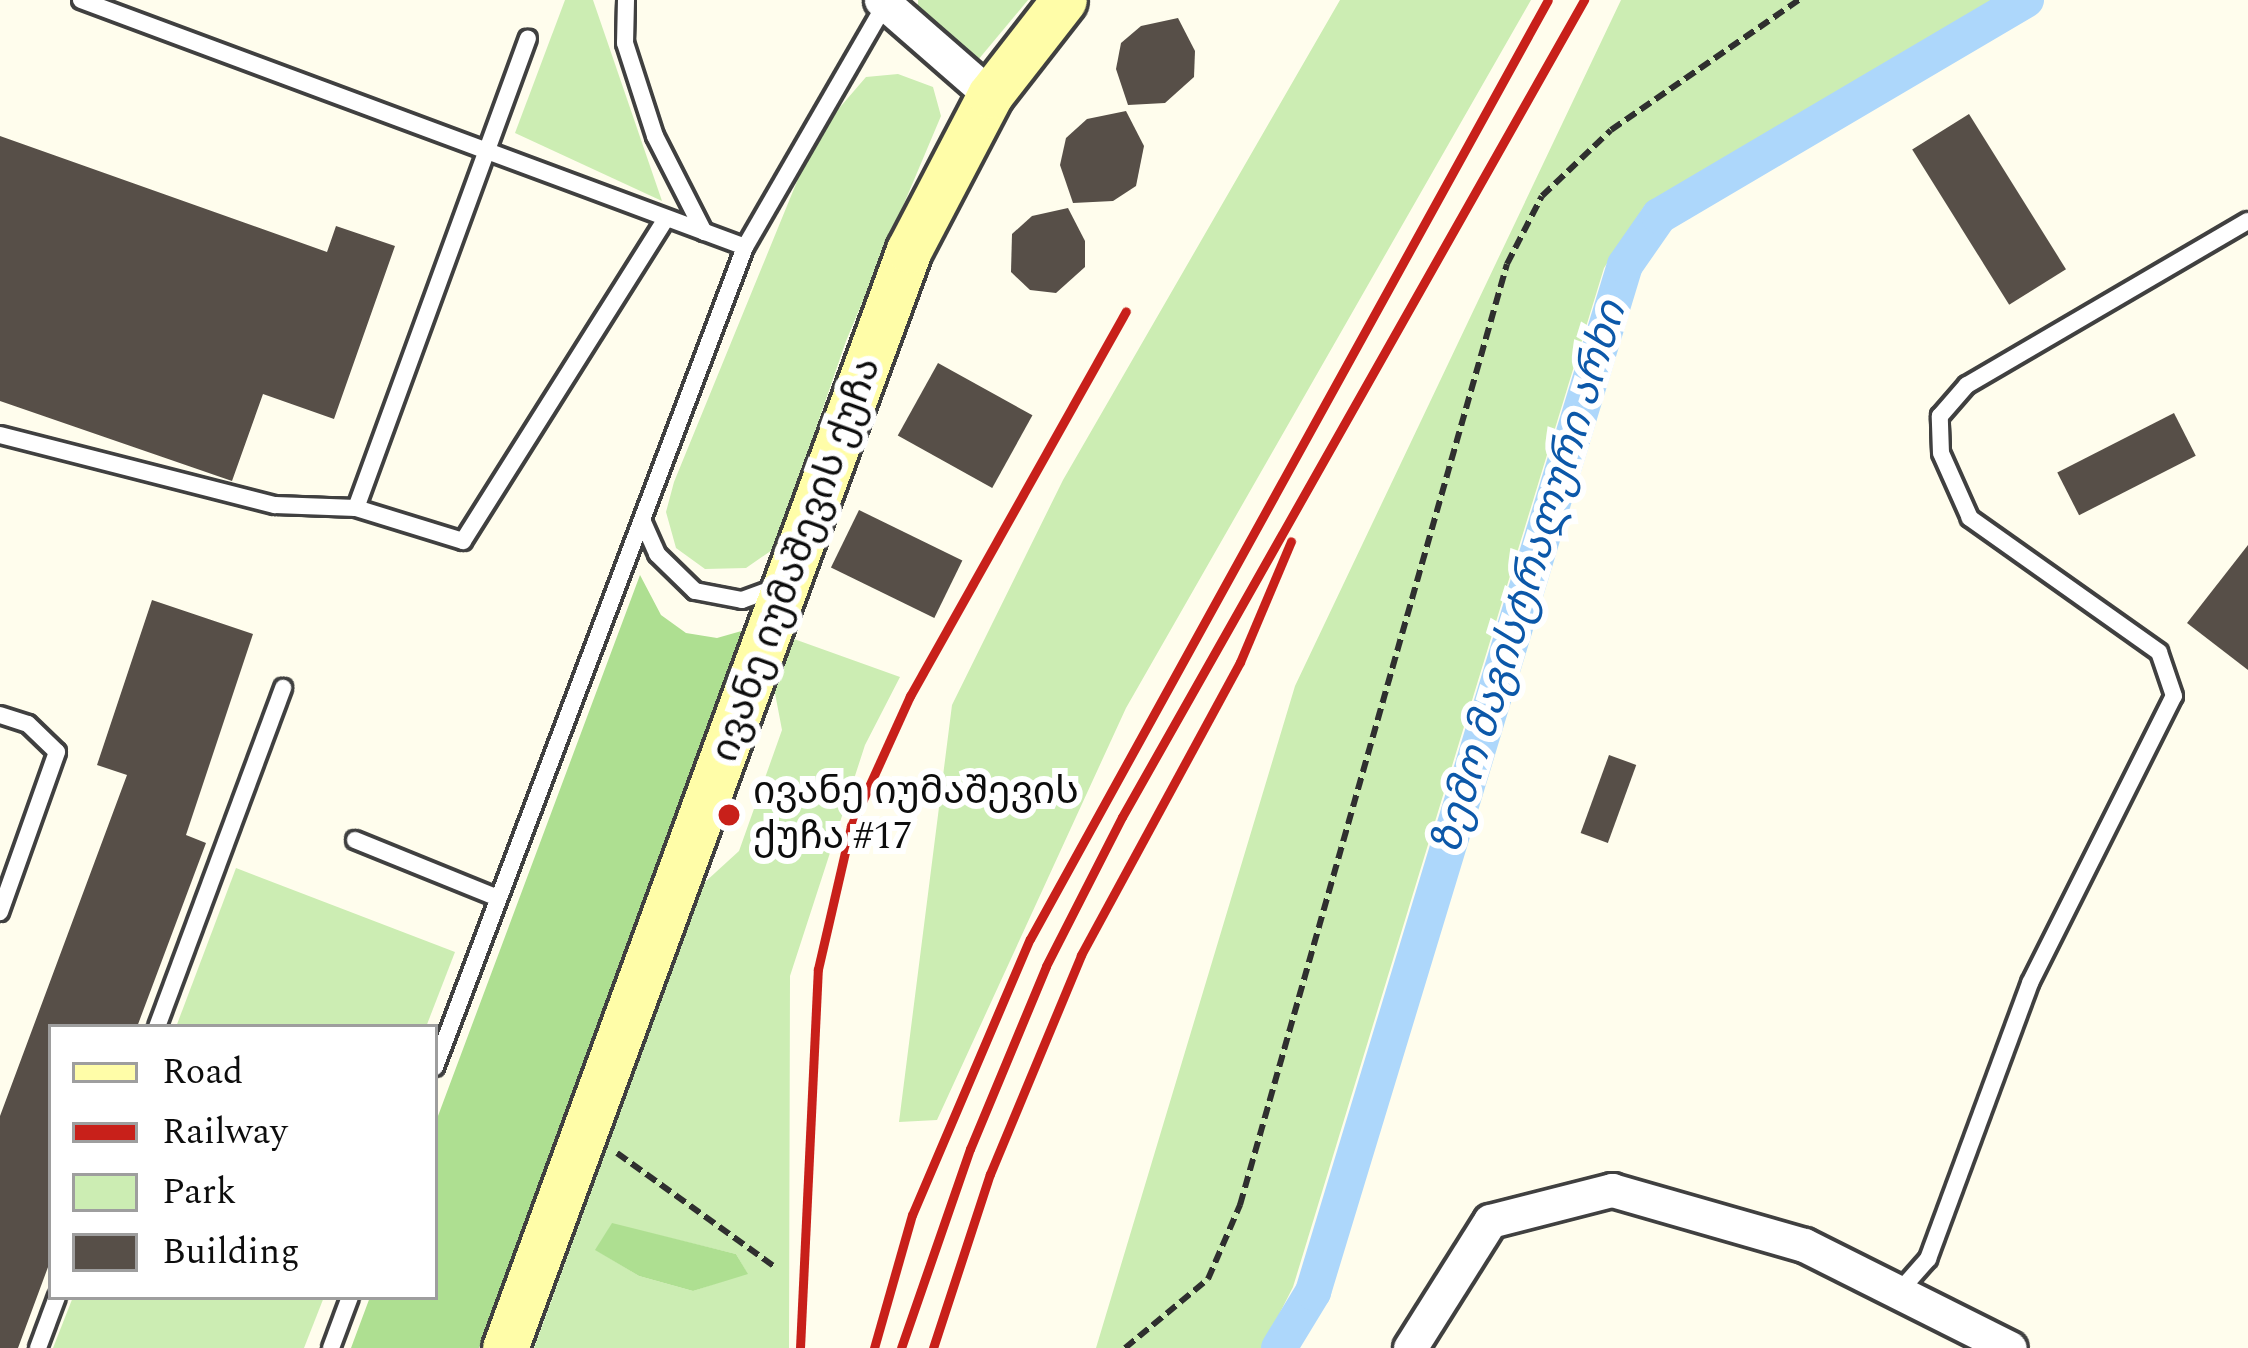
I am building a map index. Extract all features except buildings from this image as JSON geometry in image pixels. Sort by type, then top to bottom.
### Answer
[{"type":"street","name":"ივანე იუმაშევის ქუჩა","points":[[505,1348],[909,250],[990,95],[1064,0]]},
{"type":"street","points":[[884,2],[990,95]]},
{"type":"street","points":[[1410,1348],[1490,1221],[1612,1190],[1804,1245],[2010,1348]]},
{"type":"lane","points":[[81,0],[745,247]]},
{"type":"lane","points":[[626,0],[625,44],[655,136],[704,232]]},
{"type":"lane","points":[[438,1059],[745,247],[884,2]]},
{"type":"lane","points":[[356,508],[528,38]]},
{"type":"lane","points":[[0,435],[275,505],[356,508],[463,541],[665,220]]},
{"type":"lane","points":[[1897,1295],[1928,1259],[2030,983],[2174,696],[2159,652],[1970,518],[1941,453],[1940,416],[1967,385],[2248,220]]},
{"type":"lane","points":[[644,522],[658,554],[695,591],[742,600],[791,579]]},
{"type":"lane","points":[[158,1024],[283,688]]},
{"type":"lane","points":[[0,715],[28,724],[58,752],[0,912]]},
{"type":"lane","points":[[355,840],[498,898]]},
{"type":"lane","points":[[38,1348],[56,1300]]},
{"type":"lane","points":[[331,1348],[349,1300]]},
{"type":"path","points":[[1125,1348],[1208,1279],[1240,1205],[1507,264],[1542,196],[1611,130],[1799,0]]},
{"type":"path","points":[[585,1130],[775,1267]]},
{"type":"green space","points":[[565,0],[593,0],[662,201],[515,133]]},
{"type":"green space","points":[[918,0],[1028,0],[978,60],[958,54],[918,11]]},
{"type":"green space","points":[[1340,0],[1531,0],[1126,708],[937,1120],[899,1122],[952,705],[1063,480]]},
{"type":"green space","points":[[1621,0],[1995,0],[1645,205],[1604,268],[1293,1287],[1262,1348],[1096,1348],[1295,686]]},
{"type":"green space","points":[[898,74],[933,87],[941,116],[846,341],[775,548],[746,568],[705,569],[676,548],[666,512],[674,482],[816,135],[866,77]]},
{"type":"green space","points":[[640,575],[661,615],[686,633],[717,638],[745,630],[479,1348],[351,1348],[369,1300],[438,1300],[438,1116]]},
{"type":"green space","points":[[794,639],[900,677],[865,745],[790,976],[789,1348],[534,1348],[704,883],[739,851],[782,730],[774,688]],"holes":[[[612,1224],[736,1254],[747,1273],[693,1291],[639,1276],[596,1250]]]},
{"type":"green space","points":[[236,868],[455,952],[427,1024],[177,1024]]},
{"type":"green space","points":[[612,1223],[736,1254],[748,1274],[693,1291],[639,1276],[595,1250]]},
{"type":"green space","points":[[72,1300],[323,1300],[304,1348],[53,1348]]},
{"type":"waterway","name":"ზემო მაგისტრალური არხი","points":[[1279,1348],[1313,1292],[1625,265],[1659,216],[2026,0]]},
{"type":"railway","points":[[874,1348],[912,1215],[1030,939],[1548,0]]},
{"type":"railway","points":[[901,1348],[970,1149],[1046,966],[1122,817],[1584,0]]},
{"type":"railway","points":[[800,1348],[818,969],[851,826],[910,696],[1126,311]]},
{"type":"railway","points":[[933,1348],[990,1174],[1081,955],[1240,662],[1291,541]]},
{"type":"place","name":"ივანე იუმაშევის ქუჩა #17","points":[[729,815]]}]
